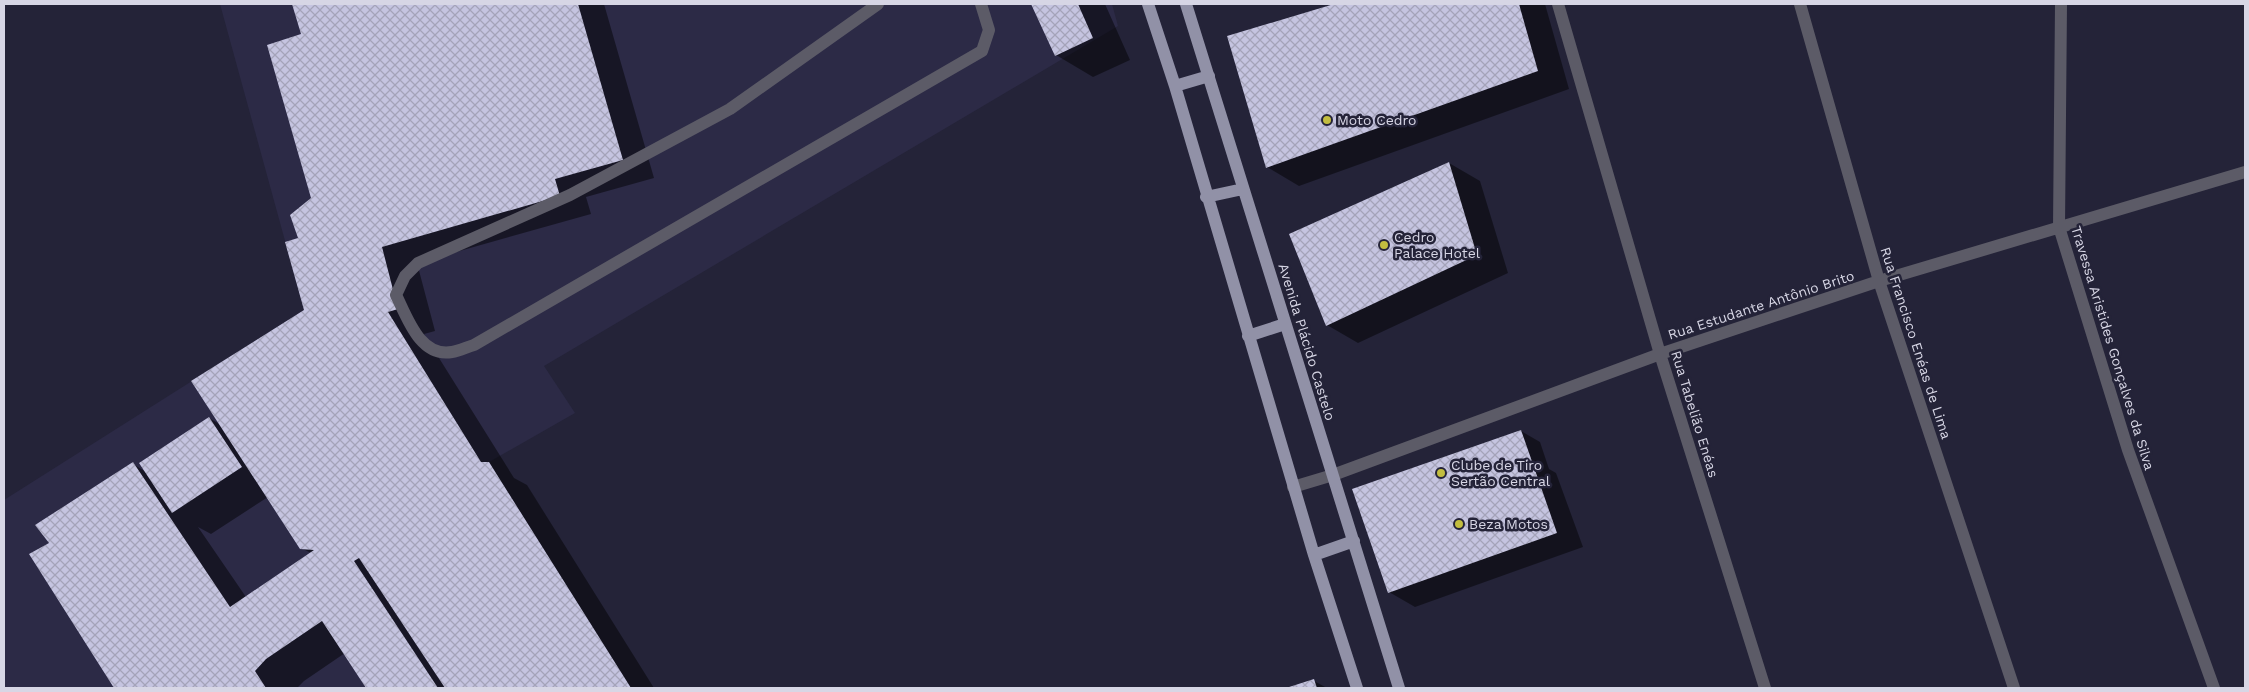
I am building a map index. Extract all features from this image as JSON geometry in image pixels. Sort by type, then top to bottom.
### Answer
[{"type":"main road","points":[[1148,4],[1175,86],[1206,197],[1293,487],[1357,688]]},
{"type":"main road","name":"Avenida Plácido Castelo","points":[[1186,4],[1399,688]]},
{"type":"main road","points":[[1175,86],[1209,76]]},
{"type":"main road","points":[[1206,197],[1243,189]]},
{"type":"main road","points":[[1248,336],[1286,324]]},
{"type":"main road","points":[[1314,555],[1354,541]]},
{"type":"street","points":[[878,4],[730,109],[570,195],[418,263],[405,276],[396,295],[417,335],[432,350],[450,353],[474,345],[982,50],[989,30],[981,4]]},
{"type":"street","name":"Rua Tabelião Enéas","points":[[1558,4],[1660,354],[1765,688]]},
{"type":"street","name":"Rua Francisco Enéas de Lima","points":[[1800,4],[1879,282],[2014,688]]},
{"type":"street","name":"Travessa Aristides Gonçalves da Silva","points":[[2061,4],[2059,227],[2128,450],[2214,688]]},
{"type":"street","name":"Rua Estudante Antônio Brito","points":[[1293,487],[1333,475],[1660,354],[1879,282],[2245,172]]},
{"type":"shaded area","points":[[220,4],[1112,4],[1118,26],[544,366],[575,413],[489,462],[631,688],[4,688],[4,500],[304,310]]},
{"type":"building","points":[[292,4],[578,4],[623,160],[555,179],[560,196],[382,247],[398,309],[388,312],[481,462],[489,462],[631,688],[445,688],[359,558],[354,561],[438,688],[366,688],[322,621],[266,659],[255,671],[266,688],[114,688],[29,554],[49,543],[35,525],[133,462],[230,607],[314,550],[300,549],[191,381],[304,310],[285,242],[298,238],[290,215],[311,198],[267,45],[301,34]]},
{"type":"building","points":[[1031,4],[1078,4],[1093,38],[1055,56]]},
{"type":"building","name":"Moto Cedro","points":[[1334,4],[1519,4],[1538,71],[1266,168],[1227,36]]},
{"type":"building","name":"Cedro Palace Hotel","points":[[1449,162],[1477,255],[1326,326],[1289,234]]},
{"type":"building","points":[[209,417],[242,467],[172,513],[139,463]]},
{"type":"building","name":"Beza Motos","points":[[1521,430],[1557,533],[1388,593],[1352,489]]},
{"type":"building","points":[[1314,679],[1317,688],[1286,688]]},
{"type":"place","name":"Moto Cedro","points":[[1327,120]]},
{"type":"place","name":"Cedro Palace Hotel","points":[[1384,245]]},
{"type":"place","name":"Clube de Tiro Sertão Central","points":[[1441,473]]},
{"type":"place","name":"Beza Motos","points":[[1459,524]]}]
